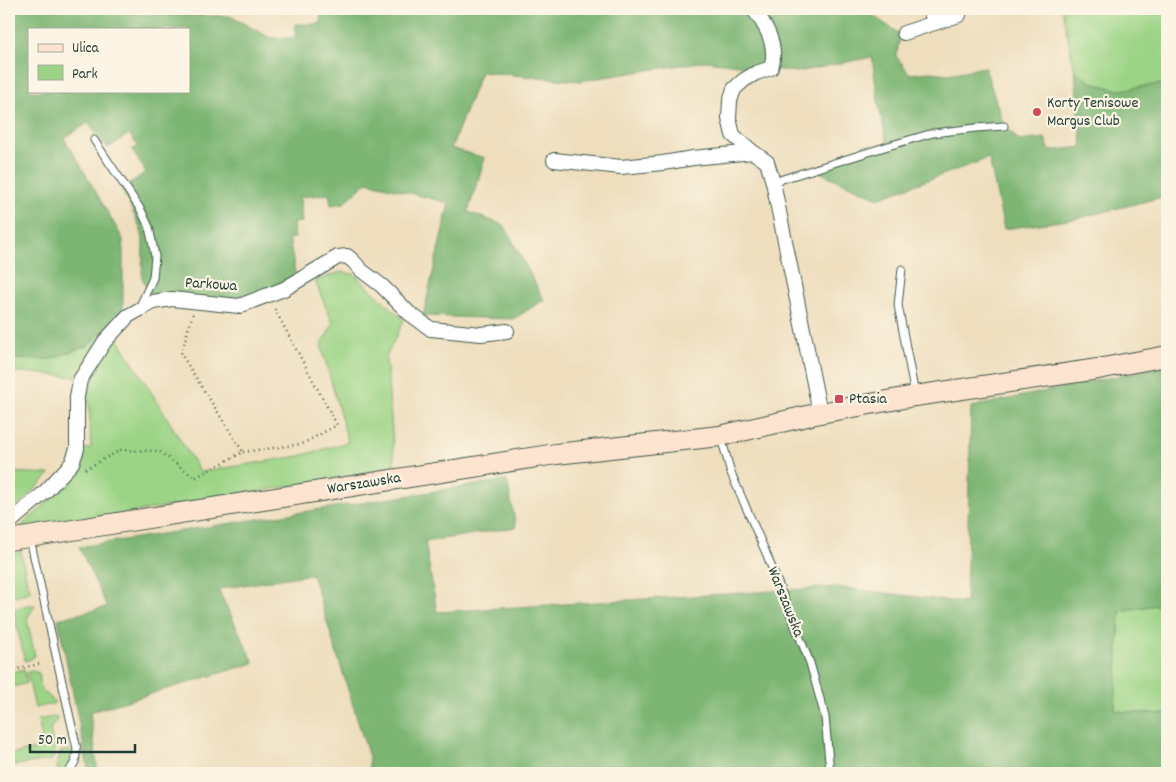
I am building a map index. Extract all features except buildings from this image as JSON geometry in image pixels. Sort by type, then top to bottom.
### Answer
[{"type":"street","points":[[753,9],[771,38],[774,59],[771,68],[756,73],[734,89],[730,102],[729,118],[733,135],[767,162],[773,182],[820,413]]},
{"type":"street","points":[[930,9],[934,23]]},
{"type":"street","points":[[904,33],[959,15]]},
{"type":"street","points":[[554,160],[620,167],[753,152]]},
{"type":"street","name":"Parkowa","points":[[9,523],[45,492],[72,463],[77,449],[77,397],[80,380],[105,341],[128,316],[153,302],[172,299],[239,306],[284,289],[338,257],[347,256],[361,270],[382,286],[409,313],[431,329],[481,334],[508,331]]},
{"type":"street","name":"Warszawska","points":[[9,540],[556,454],[720,436],[820,413],[915,396],[1098,369],[1167,356]]},
{"type":"lane","points":[[773,182],[934,133],[1004,126]]},
{"type":"lane","points":[[94,140],[141,210],[149,227],[155,256],[153,278],[138,311]]},
{"type":"lane","points":[[902,269],[898,305],[915,396]]},
{"type":"lane","name":"Warszawska","points":[[720,436],[731,473],[810,663],[825,717],[830,773]]},
{"type":"lane","points":[[30,536],[77,749],[76,762],[68,773]]},
{"type":"path","points":[[61,476],[79,472],[121,450],[159,451],[195,478],[243,452],[302,444],[337,425],[267,295]]},
{"type":"path","points":[[197,302],[181,354],[243,452]]},
{"type":"path","points":[[9,671],[39,664]]},
{"type":"green space","points":[[9,9],[139,9],[139,14],[230,16],[271,38],[295,38],[296,24],[321,24],[321,9],[863,9],[897,32],[900,39],[896,56],[910,74],[932,72],[948,74],[985,67],[1004,126],[1020,141],[1045,138],[1050,151],[1082,147],[1075,71],[1091,82],[1119,90],[1160,84],[1167,86],[1167,196],[1075,219],[1004,229],[989,158],[878,198],[812,169],[888,146],[879,107],[872,57],[797,72],[706,61],[580,81],[481,72],[451,148],[485,158],[468,212],[504,225],[544,300],[513,319],[423,316],[449,203],[367,182],[344,203],[331,205],[329,194],[300,197],[302,222],[293,223],[295,238],[289,238],[296,278],[239,306],[153,302],[142,278],[143,239],[140,227],[121,188],[146,172],[132,150],[138,146],[129,134],[108,148],[88,123],[64,138],[123,239],[123,310],[89,345],[51,359],[9,359]]},
{"type":"green space","points":[[1062,9],[1167,9],[1167,86],[1160,84],[1119,91],[1091,82],[1075,71]]},
{"type":"green space","points":[[341,272],[354,274],[404,320],[386,357],[395,469],[17,530],[71,481],[82,460],[82,449],[91,448],[89,402],[80,403],[85,383],[116,335],[200,472],[300,456],[348,442],[321,345],[333,324],[315,281]]},
{"type":"green space","points":[[123,310],[93,349],[76,377],[9,371],[9,359],[51,359],[89,345]]},
{"type":"green space","points":[[1165,366],[1167,603],[1120,611],[1115,711],[1167,714],[1167,773],[300,773],[369,769],[369,757],[312,574],[218,589],[254,663],[90,712],[98,773],[89,773],[58,619],[107,607],[79,547],[507,480],[516,527],[425,542],[437,612],[836,587],[966,603],[971,407]]},
{"type":"green space","points":[[9,472],[50,474],[9,515]]},
{"type":"green space","points":[[18,550],[21,552],[27,582],[31,590],[27,593],[9,597],[9,552]]},
{"type":"green space","points":[[1167,603],[1167,714],[1115,711],[1120,611]]},
{"type":"green space","points":[[35,605],[27,619],[35,656],[25,661],[13,609]]},
{"type":"green space","points":[[24,669],[27,683],[9,688],[9,673]]},
{"type":"green space","points":[[27,672],[39,673],[41,689],[55,702],[53,704],[35,708]]},
{"type":"green space","points":[[52,717],[58,718],[50,729],[55,752],[52,760],[9,766],[9,755],[44,747],[38,720]]},
{"type":"green space","points":[[70,750],[72,759],[69,769],[58,773],[57,765],[60,752]]},
{"type":"place","name":"Korty Tenisowe Margus Club","points":[[1037,112]]},
{"type":"place","name":"Ptasia","points":[[839,399]]}]
